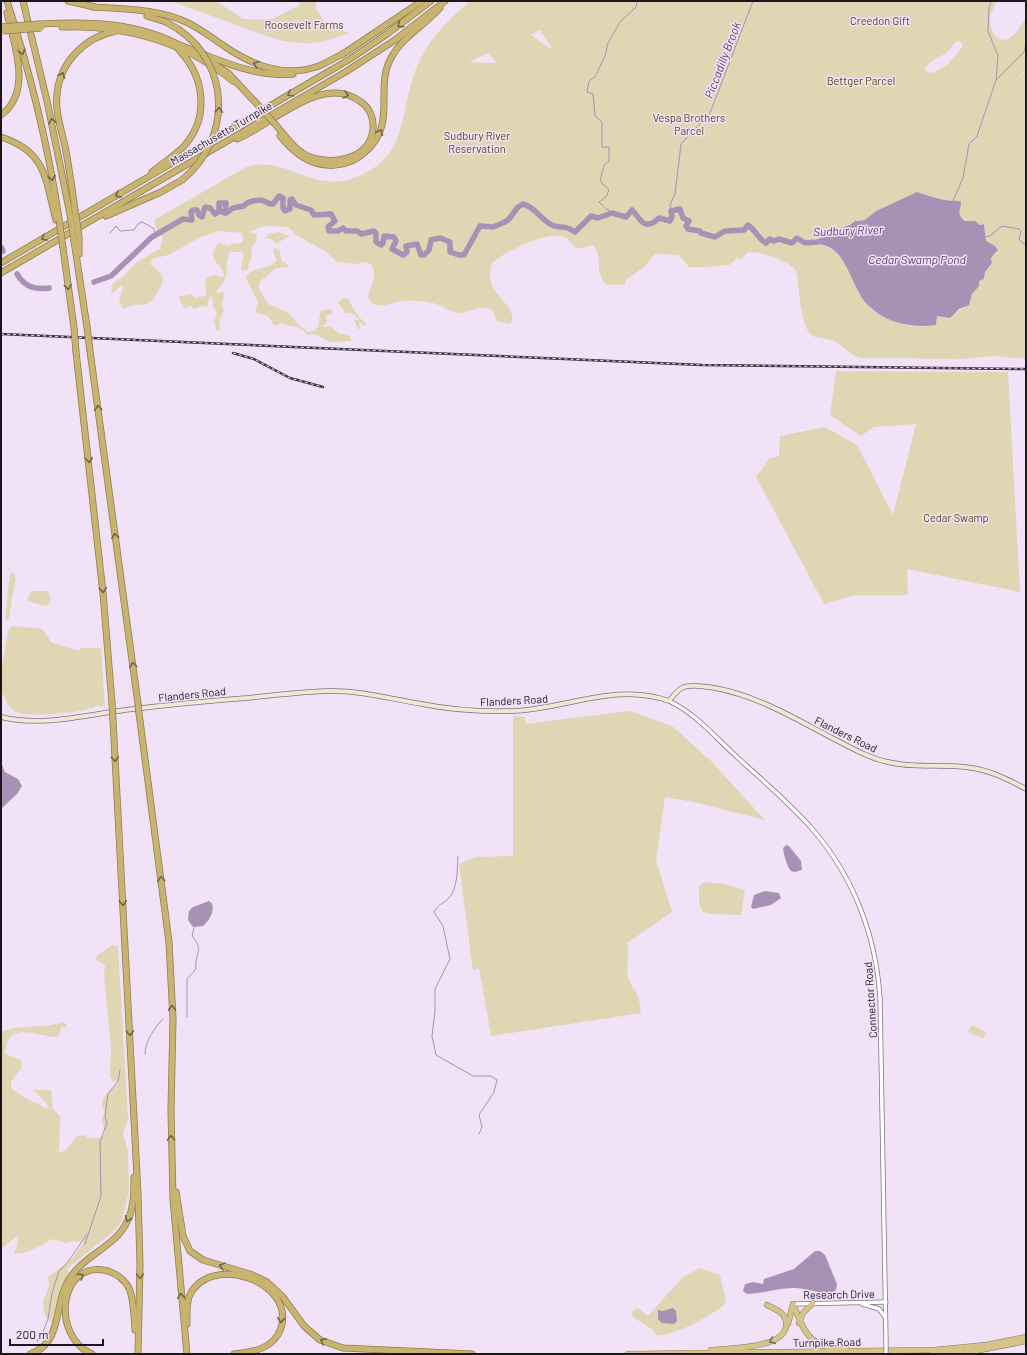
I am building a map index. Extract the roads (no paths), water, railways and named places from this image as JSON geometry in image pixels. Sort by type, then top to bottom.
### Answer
[{"type":"highway","points":[[1,115],[14,102],[18,91],[19,82],[6,1]]},
{"type":"highway","points":[[6,1],[40,117],[63,248],[74,328],[104,599],[112,703],[136,1139],[140,1256],[138,1352]]},
{"type":"highway","points":[[23,1],[47,101],[70,214],[77,239]]},
{"type":"highway","points":[[68,1],[93,7],[154,17],[178,29],[196,45],[208,62],[216,84],[219,107],[216,129],[208,148],[196,166],[182,180],[161,192],[85,224]]},
{"type":"highway","points":[[40,26],[94,26],[120,30],[180,47],[251,70],[281,74],[304,72],[318,68],[346,52],[422,1]]},
{"type":"highway","name":"Massachusetts Turnpike","points":[[1,263],[354,56],[392,31],[431,1]]},
{"type":"highway","points":[[273,124],[295,152],[315,163],[338,165],[349,162],[364,154],[375,141],[382,126],[386,73],[392,56],[402,44],[435,15],[446,1]]},
{"type":"highway","name":"Massachusetts Turnpike","points":[[1,273],[367,59],[446,1]]},
{"type":"highway","points":[[93,7],[150,13],[175,18],[196,27],[246,60],[274,69],[290,71],[308,69],[323,64],[346,52]]},
{"type":"highway","points":[[2,29],[77,22],[109,24],[142,31],[180,47],[229,78],[257,106],[273,124],[300,151],[313,158],[330,161],[346,158],[363,149],[370,140],[373,125],[369,111],[360,100],[344,94],[328,93],[310,98],[245,136],[222,144]]},
{"type":"highway","points":[[56,27],[87,25]]},
{"type":"highway","points":[[120,30],[97,37],[81,48],[67,64],[59,82],[57,108],[75,210],[80,276],[166,908],[170,953],[173,1027],[172,1164],[174,1227],[187,1351]]},
{"type":"highway","points":[[136,184],[183,146],[191,136],[198,122],[201,105],[200,86],[180,47]]},
{"type":"highway","points":[[1,137],[24,146],[38,161],[58,219]]},
{"type":"highway","points":[[30,1354],[44,1346],[52,1336],[63,1292],[73,1273],[82,1263],[116,1236],[126,1224],[131,1213],[134,1194],[136,1139]]},
{"type":"highway","points":[[172,1164],[182,1232],[190,1251],[203,1260],[250,1274],[267,1282],[283,1297],[304,1326],[316,1338],[331,1345],[344,1348],[472,1354]]},
{"type":"highway","points":[[92,1354],[82,1348],[73,1338],[66,1320],[65,1308],[68,1294],[75,1281],[84,1273],[97,1270],[110,1272],[118,1276],[129,1289],[138,1352]]},
{"type":"highway","points":[[187,1351],[188,1305],[194,1289],[208,1278],[222,1275],[236,1275],[254,1280],[270,1290],[278,1300],[282,1317],[278,1334],[266,1347],[254,1352],[234,1354]]},
{"type":"highway","points":[[799,1323],[803,1313],[813,1303]]},
{"type":"highway","points":[[793,1304],[799,1323],[805,1332],[819,1343],[836,1348],[864,1351]]},
{"type":"highway","points":[[665,1354],[762,1345],[775,1340],[786,1329],[793,1304]]},
{"type":"highway","points":[[768,1305],[784,1315],[786,1329]]},
{"type":"highway","name":"Turnpike Road","points":[[628,1354],[953,1349],[1026,1337]]},
{"type":"highway","points":[[932,1354],[975,1351],[1026,1341]]},
{"type":"main road","name":"Flanders Road","points":[[1,716],[24,720],[52,719],[184,704],[328,691],[358,693],[439,707],[483,711],[544,708],[620,693],[643,694],[669,701],[680,689],[688,686],[701,686],[738,694],[767,704],[853,749],[881,760],[901,765],[978,768],[991,772],[1026,789]]},
{"type":"street","name":"Connector Road","points":[[669,701],[689,713],[779,796],[813,830],[828,848],[845,876],[868,929],[877,963],[880,998],[886,1354]]},
{"type":"street","name":"Research Drive","points":[[793,1304],[886,1302]]},
{"type":"street","points":[[853,1303],[873,1306],[879,1309],[886,1318]]},
{"type":"water","name":"Cedar Swamp Pond","points":[[917,192],[943,200],[961,201],[960,214],[962,219],[965,221],[975,221],[980,225],[984,224],[986,241],[995,246],[998,250],[991,258],[992,263],[985,272],[984,279],[979,281],[979,286],[972,294],[969,305],[959,309],[950,318],[937,316],[936,325],[927,326],[901,324],[877,313],[863,299],[842,259],[835,251],[826,246],[811,242],[823,237],[829,232],[850,225],[855,221],[865,220],[876,211]]},
{"type":"water","points":[[1,763],[5,772],[18,779],[22,786],[17,794],[1,809]]},
{"type":"water","points":[[786,845],[789,846],[801,861],[802,870],[795,872],[791,871],[784,854],[783,848]]},
{"type":"water","points":[[765,891],[779,893],[781,898],[771,905],[753,909],[751,907],[754,895]]},
{"type":"water","points":[[209,901],[212,904],[213,910],[208,921],[203,926],[193,927],[188,920],[189,911],[193,907]]},
{"type":"water","points":[[815,1251],[820,1251],[825,1255],[837,1284],[836,1290],[833,1293],[824,1293],[796,1288],[753,1294],[747,1294],[743,1291],[745,1284],[753,1282],[763,1284],[764,1279],[794,1269]]},
{"type":"water","points":[[673,1308],[676,1311],[677,1321],[674,1324],[662,1323],[658,1319],[658,1310],[663,1311]]},
{"type":"waterway","points":[[609,213],[609,210],[599,202],[606,197],[609,190],[600,181],[604,165],[609,161],[609,147],[602,147],[602,122],[595,116],[593,94],[587,92],[589,81],[595,77],[605,56],[608,43],[620,22],[636,7],[637,1]]},
{"type":"waterway","name":"Piccadilly Brook","points":[[672,210],[670,205],[675,194],[681,144],[710,113],[753,1]]},
{"type":"waterway","points":[[953,201],[963,178],[969,144],[977,136],[996,80],[998,56],[988,31],[989,7],[992,1]]},
{"type":"waterway","points":[[997,79],[1024,52],[1026,43]]},
{"type":"waterway","name":"Sudbury River","points":[[94,282],[111,276],[152,237],[183,219],[192,220],[191,212],[193,210],[197,210],[199,215],[202,217],[205,207],[210,208],[215,214],[219,211],[226,213],[233,208],[244,206],[249,202],[256,200],[262,200],[269,204],[273,204],[279,196],[283,198],[283,208],[285,211],[290,209],[290,200],[292,199],[296,205],[311,210],[314,215],[331,214],[335,221],[328,227],[329,231],[338,231],[343,228],[346,231],[357,231],[361,234],[374,231],[376,233],[376,242],[381,245],[383,243],[384,236],[394,237],[396,241],[392,249],[403,255],[407,252],[406,246],[417,244],[421,255],[424,255],[429,250],[431,240],[440,238],[450,242],[450,252],[464,255],[480,226],[493,227],[505,222],[518,207],[523,204],[532,208],[550,224],[567,228],[575,232],[591,216],[598,218],[612,213],[626,217],[632,210],[641,221],[650,224],[659,218],[670,221],[672,216],[671,211],[680,209],[683,218],[689,221],[686,226],[688,229],[700,231],[701,233],[715,237],[725,231],[744,230],[748,225],[766,243],[770,239],[774,241],[779,239],[792,243],[797,238],[805,243],[818,242]]},
{"type":"waterway","points":[[219,211],[219,203],[226,203],[225,213]]},
{"type":"waterway","points":[[110,233],[116,226],[120,231],[134,230],[138,224],[142,222],[153,228],[156,234]]},
{"type":"waterway","points":[[985,237],[990,236],[1002,226],[1019,229],[1021,231],[1019,239],[1026,246]]},
{"type":"waterway","name":"Sudbury River","points":[[1,247],[3,251]]},
{"type":"waterway","name":"Sudbury River","points":[[17,274],[23,282],[30,287],[49,288]]},
{"type":"waterway","points":[[458,856],[454,890],[448,899],[434,912],[443,926],[450,959],[435,989],[435,1011],[432,1036],[436,1055],[473,1076],[491,1076],[497,1080],[494,1092],[479,1115],[482,1127],[479,1134]]},
{"type":"waterway","points":[[187,1017],[187,979],[196,969],[198,949],[198,945],[192,936],[194,928]]},
{"type":"waterway","points":[[145,1054],[146,1045],[151,1035],[163,1019]]},
{"type":"waterway","points":[[85,1244],[101,1196],[100,1142],[107,1123],[105,1116],[108,1094],[118,1081],[120,1070]]},
{"type":"waterway","points":[[38,1342],[37,1341],[43,1332],[48,1319],[52,1293],[59,1271],[68,1262],[87,1234]]},
{"type":"railway","points":[[1,334],[702,365],[1026,369]]},
{"type":"railway","points":[[233,353],[254,359],[290,378],[323,387]]},
{"type":"park label","name":"Creedon Gift","points":[[880,20]]},
{"type":"park label","name":"Roosevelt Farms","points":[[304,24]]},
{"type":"park label","name":"Bettger Parcel","points":[[861,80]]},
{"type":"park label","name":"Vespa Brothers Parcel","points":[[689,123]]},
{"type":"park label","name":"Sudbury River Reservation","points":[[477,141]]},
{"type":"park label","name":"Cedar Swamp","points":[[956,517]]}]
